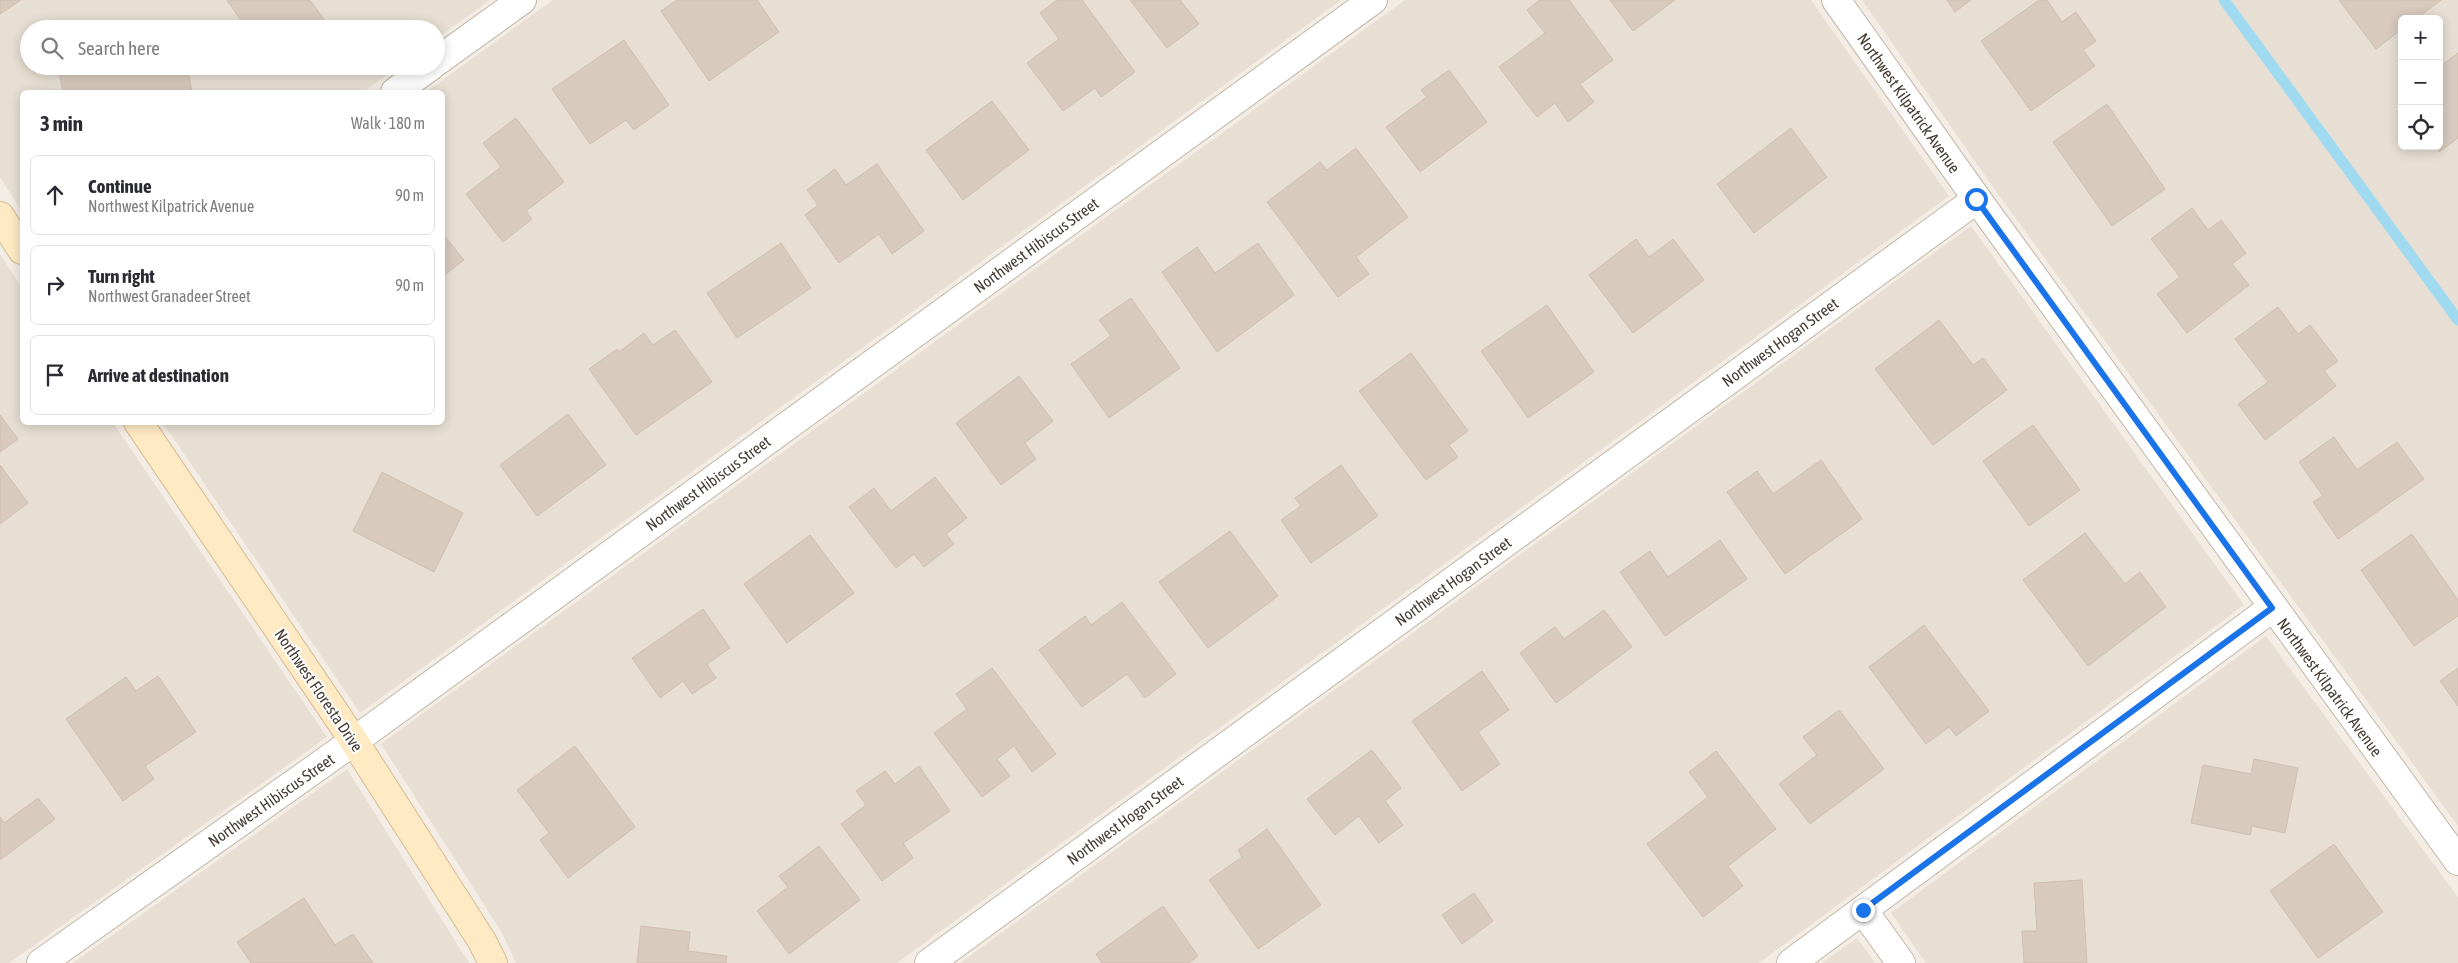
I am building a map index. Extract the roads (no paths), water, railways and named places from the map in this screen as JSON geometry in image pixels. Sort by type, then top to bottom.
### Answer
[{"type":"street","points":[[445,56],[522,0]]},
{"type":"street","name":"Northwest Hibiscus Street","points":[[41,963],[354,740],[1373,0]]},
{"type":"street","name":"Northwest Kilpatrick Avenue","points":[[1836,0],[1976,199],[2458,861]]},
{"type":"street","points":[[398,90],[419,75]]},
{"type":"street","name":"Northwest Hogan Street","points":[[928,963],[1976,199]]},
{"type":"street","points":[[0,216],[20,247]]},
{"type":"street","name":"Northwest Floresta Drive","points":[[140,425],[354,740],[482,941],[493,963]]},
{"type":"street","points":[[1791,963],[2272,608]]},
{"type":"street","points":[[1863,910],[1900,963]]},
{"type":"waterway","points":[[2224,0],[2458,320]]}]
